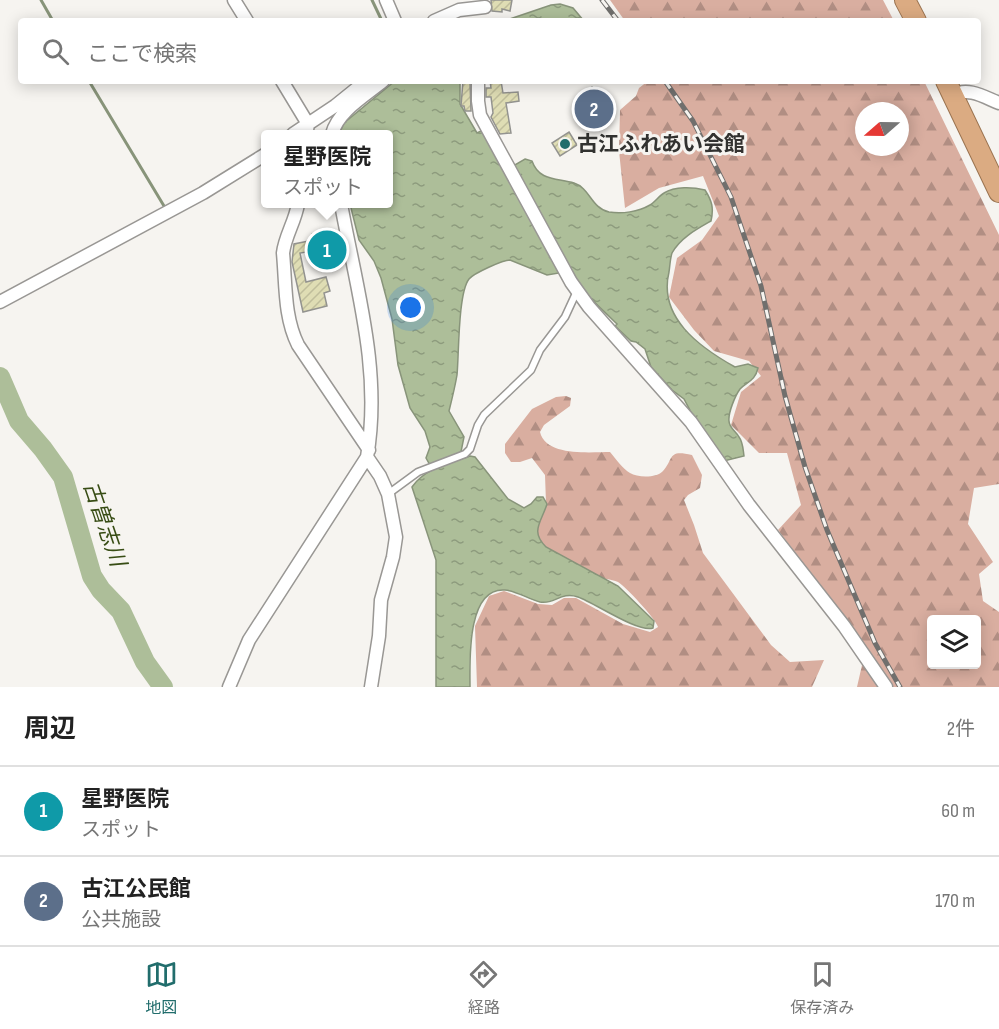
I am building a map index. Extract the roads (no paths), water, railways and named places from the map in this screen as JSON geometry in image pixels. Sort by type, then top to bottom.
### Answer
[{"type":"highway","points":[[905,0],[914,18]]},
{"type":"highway","points":[[950,88],[999,192]]},
{"type":"street","points":[[234,0],[244,18]]},
{"type":"street","points":[[386,0],[394,18]]},
{"type":"street","points":[[441,18],[459,10],[485,4]]},
{"type":"street","points":[[284,84],[307,129],[362,84]]},
{"type":"street","points":[[334,130],[341,116],[379,84]]},
{"type":"street","points":[[478,84],[480,115],[577,291],[691,422],[749,505],[844,626],[886,687]]},
{"type":"street","points":[[950,88],[959,92],[970,91],[999,103]]},
{"type":"street","points":[[4,300],[203,193],[261,157]]},
{"type":"street","points":[[297,208],[296,219],[284,243],[283,254],[290,330],[297,345],[380,476],[388,494],[396,537],[381,600],[379,636],[371,687]]},
{"type":"street","points":[[228,687],[249,640],[368,454],[370,389],[367,335],[361,295],[342,208]]},
{"type":"lane","points":[[388,494],[418,472],[465,454],[470,449],[478,425],[492,405],[511,391],[531,369],[540,350],[565,317],[577,291]]},
{"type":"water","points":[[560,4],[573,8],[581,18],[513,18]]},
{"type":"water","points":[[391,84],[460,84],[460,104],[477,133],[485,129],[559,273],[547,275],[510,260],[489,267],[469,279],[463,297],[457,375],[449,411],[464,437],[461,452],[430,465],[426,458],[430,447],[425,431],[410,408],[398,365],[392,319],[381,278],[374,261],[359,240],[351,208],[393,208],[393,130],[341,130],[344,123]]},
{"type":"water","points":[[525,159],[532,161],[539,172],[544,175],[574,183],[584,189],[598,206],[609,212],[625,213],[640,209],[652,204],[664,193],[673,189],[705,190],[712,205],[711,221],[689,234],[675,248],[671,258],[667,288],[676,317],[695,340],[735,367],[748,364],[758,368],[753,378],[738,392],[729,418],[731,428],[738,435],[743,446],[744,456],[724,461],[684,399],[672,390],[651,367],[645,349],[631,341],[615,326],[617,324],[589,297],[587,298],[513,166]]},
{"type":"water","points":[[470,456],[475,457],[508,499],[524,508],[537,497],[543,497],[547,504],[538,531],[546,547],[618,586],[654,621],[653,628],[637,626],[578,597],[567,596],[549,602],[540,602],[505,590],[492,592],[483,601],[473,628],[470,687],[436,687],[436,560],[412,487],[431,471]]},
{"type":"waterway","points":[[41,0],[51,18]]},
{"type":"waterway","points":[[372,0],[381,18]]},
{"type":"waterway","points":[[91,84],[164,206]]},
{"type":"waterway","name":"古曽志川","points":[[0,377],[19,421],[63,477],[92,576],[101,590],[121,611],[145,662],[163,687]]},
{"type":"railway","points":[[602,0],[616,18]]},
{"type":"railway","points":[[667,84],[693,121],[731,197],[761,286],[785,396],[805,467],[827,530],[875,643],[900,687]]},
{"type":"place","name":"古江公民館","points":[[594,109]]},
{"type":"place","name":"古江ふれあい会館","points":[[565,144]]},
{"type":"place","name":"星野医院","points":[[327,250]]}]
